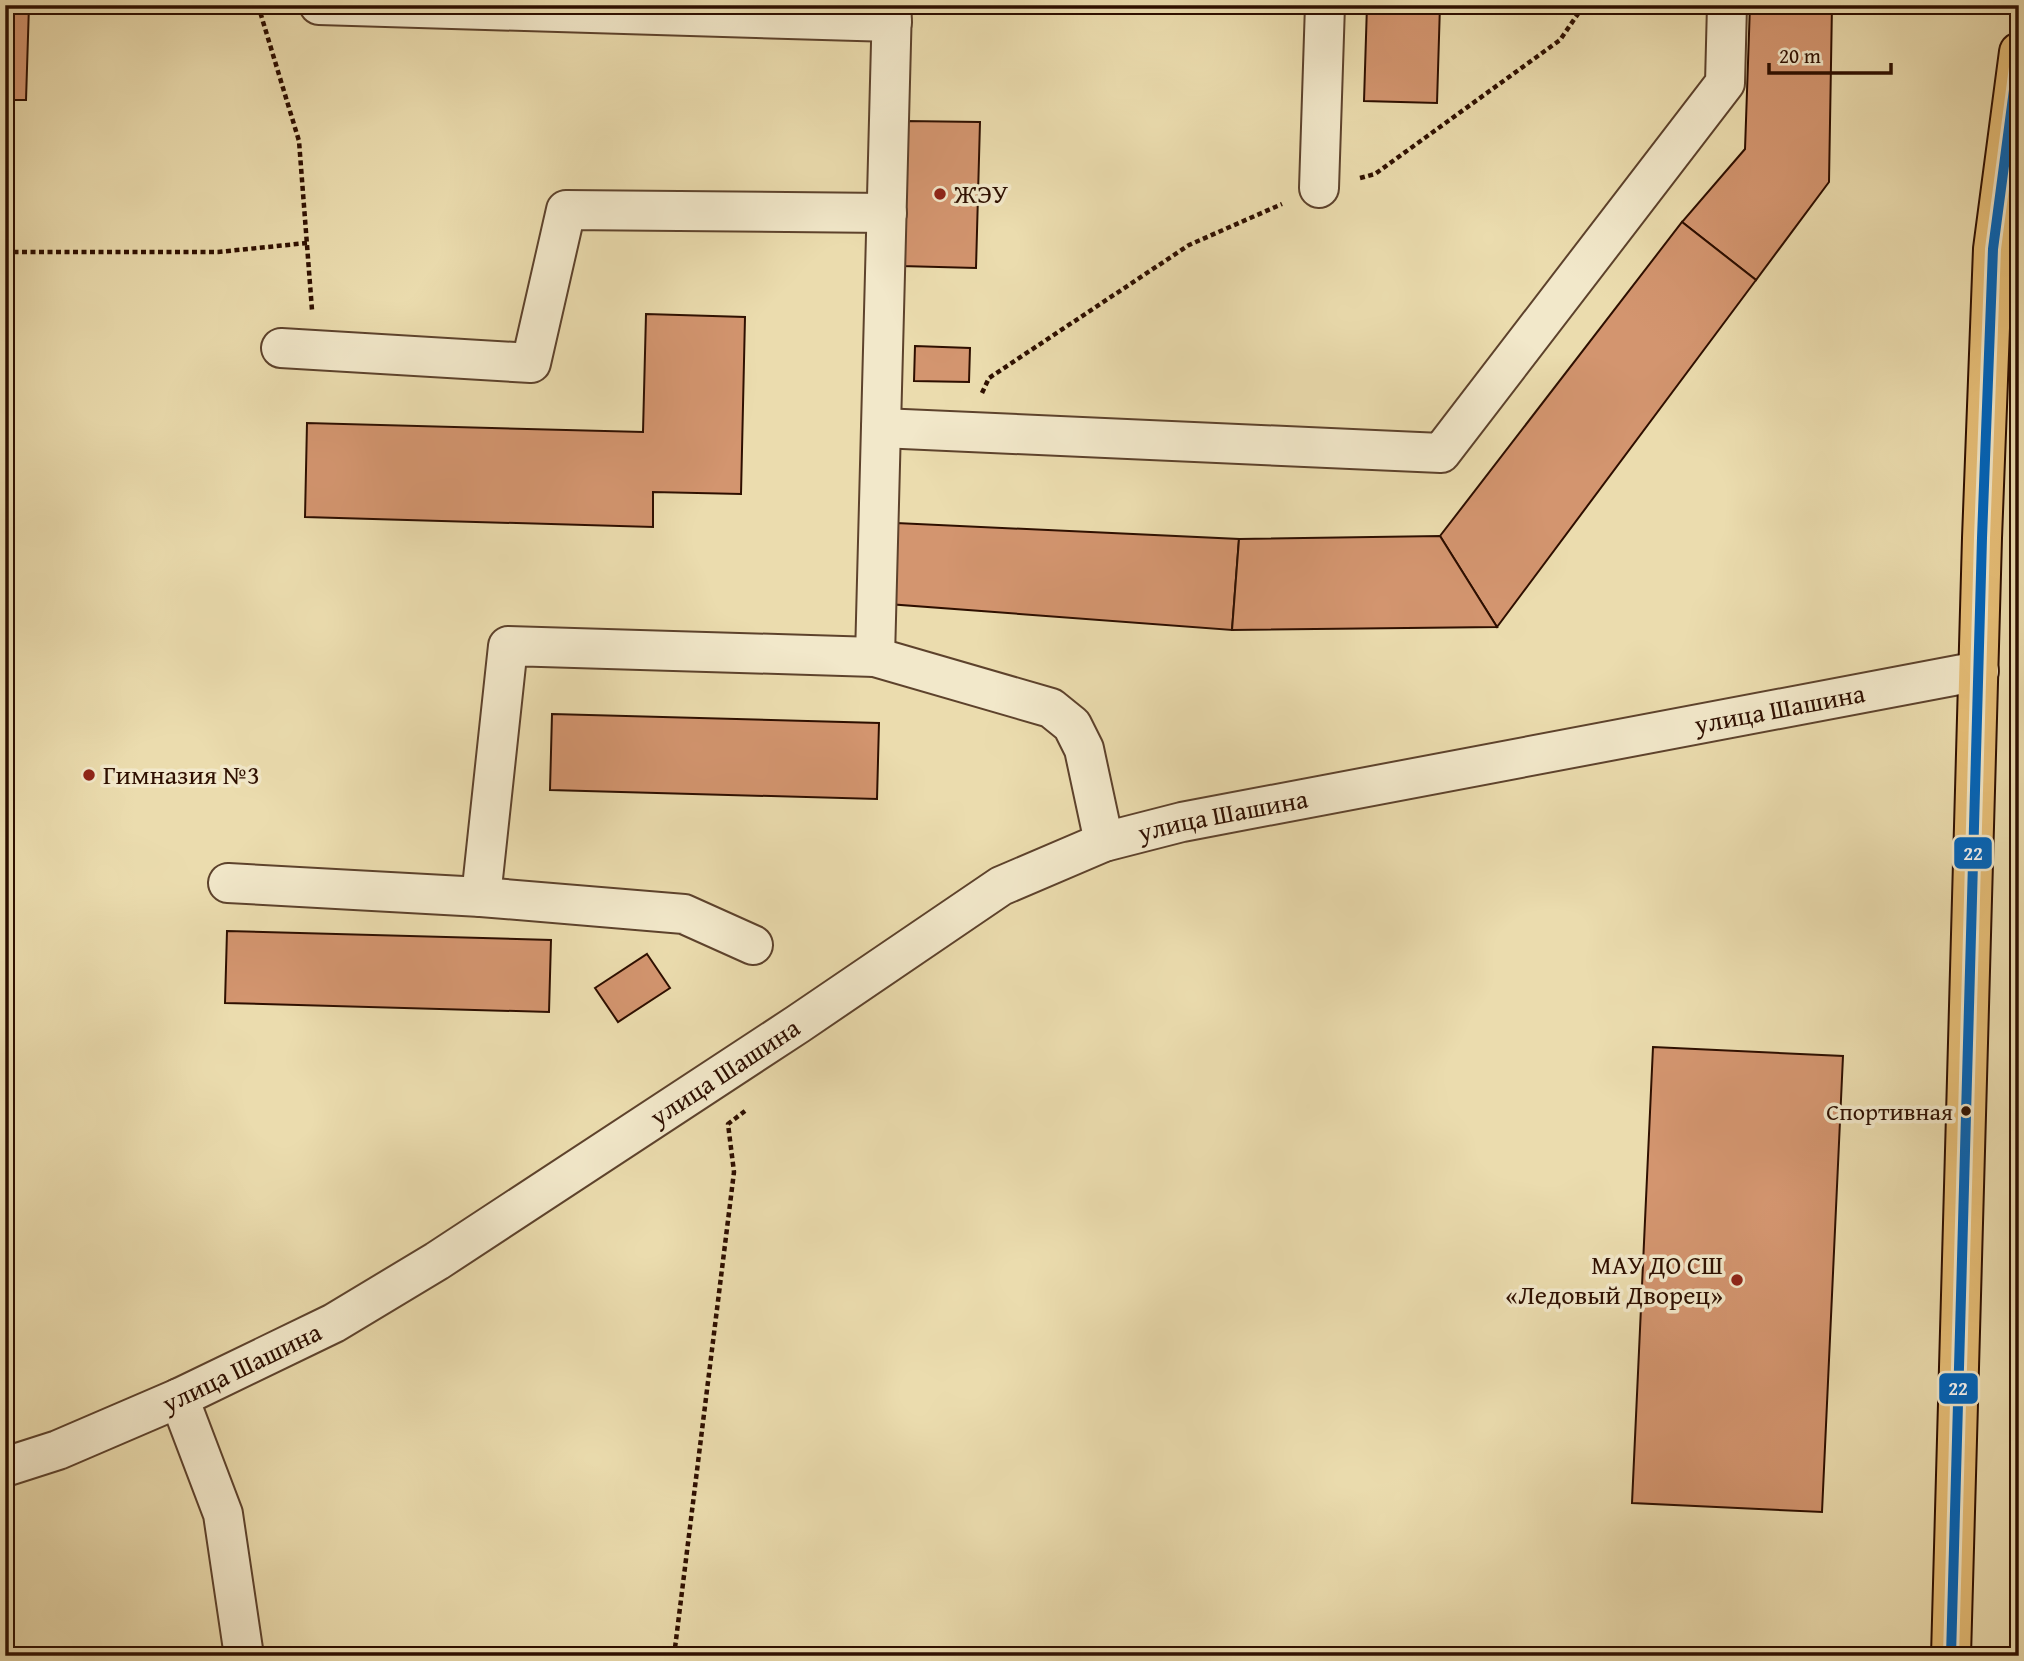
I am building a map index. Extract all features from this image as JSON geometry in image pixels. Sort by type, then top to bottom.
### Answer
[{"type":"main road","points":[[1951,1656],[1993,249],[2019,52]]},
{"type":"street","points":[[319,5],[892,13],[875,657]]},
{"type":"street","points":[[1319,188],[1325,5]]},
{"type":"street","points":[[881,428],[1441,453],[1725,83],[1727,5]]},
{"type":"street","points":[[298,349],[531,363],[566,209],[887,213]]},
{"type":"street","points":[[481,897],[508,646],[875,657],[1051,708],[1072,724],[1084,749],[1104,842]]},
{"type":"street","name":"улица Шашина","points":[[5,1467],[58,1450],[179,1398],[334,1323],[437,1261],[798,1024],[1001,886],[1104,842],[1182,822],[1979,671]]},
{"type":"street","points":[[228,883],[481,897],[684,914],[754,945]]},
{"type":"street","points":[[179,1398],[223,1514],[244,1656]]},
{"type":"path","points":[[258,5],[299,141],[307,243],[298,349]]},
{"type":"path","points":[[965,431],[989,378],[1189,244],[1319,188],[1375,174],[1560,40],[1584,5]]},
{"type":"path","points":[[5,252],[218,252],[307,243]]},
{"type":"path","points":[[674,1656],[734,1172],[729,1124],[749,1108]]},
{"type":"building","points":[[5,5],[29,5],[26,100],[5,100]]},
{"type":"building","points":[[1367,5],[1440,5],[1437,103],[1364,101]]},
{"type":"building","points":[[1750,5],[1832,5],[1829,182],[1756,280],[1682,222],[1745,149]]},
{"type":"building","name":"ЖЭУ","points":[[905,121],[980,122],[976,268],[901,266]]},
{"type":"building","points":[[1682,222],[1756,280],[1497,627],[1440,536]]},
{"type":"building","points":[[646,314],[745,317],[741,494],[653,492],[653,527],[305,517],[307,423],[643,432]]},
{"type":"building","points":[[915,346],[970,348],[969,382],[914,381]]},
{"type":"building","points":[[896,523],[1239,539],[1232,630],[888,604]]},
{"type":"building","points":[[1440,536],[1497,627],[1232,630],[1239,539]]},
{"type":"building","points":[[552,714],[879,723],[877,799],[550,790]]},
{"type":"building","points":[[227,931],[551,940],[549,1012],[225,1003]]},
{"type":"building","points":[[647,954],[670,988],[618,1022],[595,988]]},
{"type":"building","name":"МАУ ДО СШ «Ледовый Дворец»","points":[[1653,1047],[1843,1056],[1822,1512],[1632,1503]]},
{"type":"transit line","name":"22","points":[[1951,1656],[1982,538],[1993,249],[2019,52]]},
{"type":"place","name":"ЖЭУ","points":[[940,194]]},
{"type":"place","name":"Гимназия №3","points":[[89,775]]},
{"type":"place","name":"Спортивная","points":[[1966,1111]]},
{"type":"place","name":"МАУ ДО СШ «Ледовый Дворец»","points":[[1737,1280]]}]
